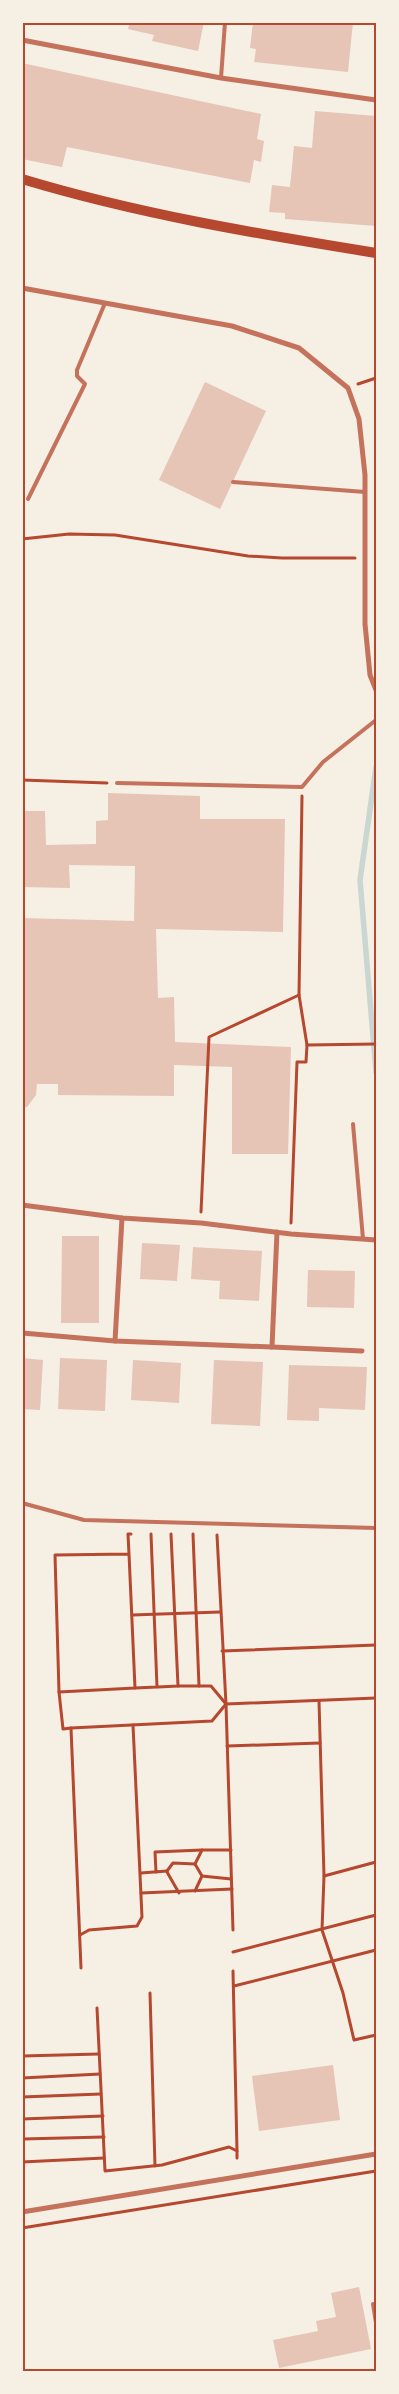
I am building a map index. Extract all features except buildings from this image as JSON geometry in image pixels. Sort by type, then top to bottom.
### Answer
[{"type":"main road","points":[[22,179],[60,190],[248,232],[376,253]]},
{"type":"street","points":[[22,40],[221,78],[376,100]]},
{"type":"street","points":[[22,288],[232,326],[299,348],[348,388],[359,418],[365,492],[365,624],[370,675],[376,690]]},
{"type":"street","points":[[22,1206],[122,1218],[201,1223],[291,1234],[376,1240]]},
{"type":"street","points":[[115,1341],[122,1218]]},
{"type":"street","points":[[272,1346],[277,1232]]},
{"type":"street","points":[[22,1333],[115,1341],[362,1351]]},
{"type":"street","points":[[22,2212],[376,2154]]},
{"type":"lane","points":[[221,78],[226,22]]},
{"type":"lane","points":[[28,499],[85,384],[77,376],[77,370],[104,303]]},
{"type":"lane","points":[[233,482],[365,492]]},
{"type":"lane","points":[[117,783],[302,787],[323,762],[376,720]]},
{"type":"lane","points":[[353,1124],[363,1239]]},
{"type":"lane","points":[[22,1502],[84,1520],[217,1522],[376,1528]]},
{"type":"lane","points":[[373,2304],[376,2322]]},
{"type":"path","points":[[348,388],[376,378]]},
{"type":"path","points":[[22,539],[69,534],[115,535],[248,556],[307,559],[364,558]]},
{"type":"path","points":[[22,780],[117,783]]},
{"type":"path","points":[[291,1234],[298,1062],[306,1062],[307,1045],[298,995],[302,787]]},
{"type":"path","points":[[201,1223],[209,1037],[298,995]]},
{"type":"path","points":[[307,1045],[376,1044]]},
{"type":"path","points":[[217,1522],[226,1704],[233,1930]]},
{"type":"path","points":[[128,1534],[135,1688]]},
{"type":"path","points":[[151,1534],[157,1687]]},
{"type":"path","points":[[171,1534],[178,1686]]},
{"type":"path","points":[[193,1534],[199,1686]]},
{"type":"path","points":[[129,1554],[55,1555],[59,1692],[63,1729],[212,1721],[226,1704],[376,1698]]},
{"type":"path","points":[[132,1614],[220,1612]]},
{"type":"path","points":[[222,1651],[376,1645]]},
{"type":"path","points":[[59,1692],[211,1686],[226,1704]]},
{"type":"path","points":[[319,1701],[324,1876],[322,1930],[343,1993],[354,2040],[376,2035]]},
{"type":"path","points":[[80,1935],[89,1930],[137,1926],[142,1917],[133,1725]]},
{"type":"path","points":[[71,1728],[81,1968]]},
{"type":"path","points":[[227,1746],[320,1743]]},
{"type":"path","points":[[195,1864],[202,1850]]},
{"type":"path","points":[[156,1872],[155,1852],[230,1850]]},
{"type":"path","points":[[324,1876],[376,1862]]},
{"type":"path","points":[[167,1871],[172,1863],[195,1864]]},
{"type":"path","points":[[195,1864],[202,1876]]},
{"type":"path","points":[[141,1873],[167,1871]]},
{"type":"path","points":[[167,1871],[179,1893]]},
{"type":"path","points":[[202,1876],[231,1879]]},
{"type":"path","points":[[195,1892],[202,1876]]},
{"type":"path","points":[[141,1893],[179,1893],[232,1889]]},
{"type":"path","points":[[233,1952],[376,1915]]},
{"type":"path","points":[[234,1986],[376,1950]]},
{"type":"path","points":[[233,1971],[237,2158]]},
{"type":"path","points":[[150,1993],[155,2166]]},
{"type":"path","points":[[97,2008],[105,2171],[155,2166],[229,2147],[237,2150]]},
{"type":"path","points":[[22,2056],[99,2054]]},
{"type":"path","points":[[22,2078],[100,2074]]},
{"type":"path","points":[[22,2097],[102,2094]]},
{"type":"path","points":[[22,2119],[102,2116]]},
{"type":"path","points":[[22,2139],[104,2137]]},
{"type":"path","points":[[22,2162],[104,2158]]},
{"type":"path","points":[[22,2228],[376,2171]]},
{"type":"waterway","points":[[376,767],[360,880],[376,1072]]}]
